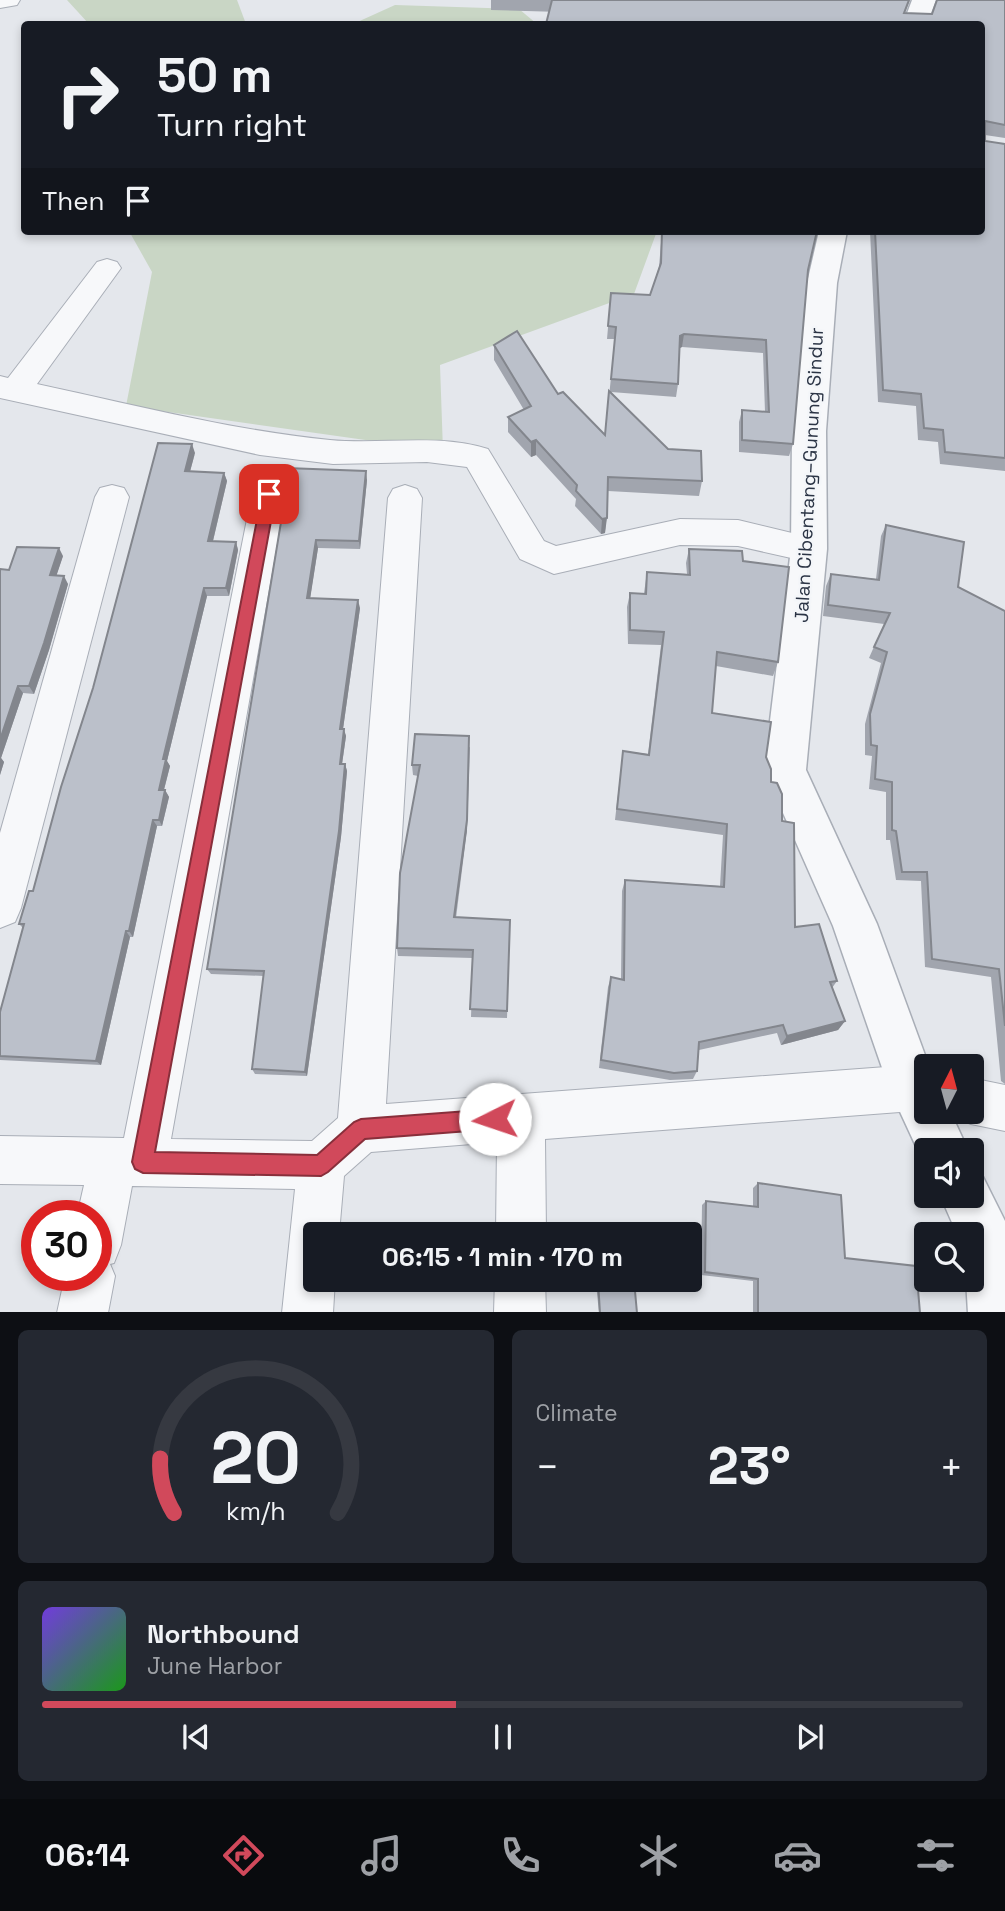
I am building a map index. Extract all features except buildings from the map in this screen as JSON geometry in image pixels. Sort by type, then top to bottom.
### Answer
[{"type":"street","points":[[0,1],[9,0]]},
{"type":"street","points":[[916,21],[924,0]]},
{"type":"street","name":"Jalan Cibentang–Gunung Sindur","points":[[831,235],[822,283],[809,431],[809,549],[785,770],[855,924],[914,1077]]},
{"type":"street","points":[[107,268],[8,388],[260,443],[333,452],[427,450],[477,457],[532,550],[554,560],[680,532],[738,533],[809,549]]},
{"type":"street","points":[[112,1204],[128,1162],[269,494]]},
{"type":"street","points":[[0,908],[113,498]]},
{"type":"street","points":[[361,1129],[405,498]]},
{"type":"street","points":[[307,1312],[321,1165],[361,1129],[914,1090]]},
{"type":"street","points":[[984,1104],[1005,1108]]},
{"type":"street","points":[[521,1117],[521,1222]]},
{"type":"street","points":[[0,1160],[321,1165]]},
{"type":"street","points":[[971,1208],[989,1244],[995,1312]]},
{"type":"street","points":[[82,1312],[87,1291]]},
{"type":"street","points":[[520,1292],[520,1312]]},
{"type":"green space","points":[[67,0],[237,0],[245,21],[86,21]]},
{"type":"green space","points":[[395,5],[519,9],[533,21],[360,21]]},
{"type":"green space","points":[[131,235],[656,235],[634,294],[440,365],[443,451],[126,406],[152,272]]},
{"type":"route","points":[[269,494],[143,1162],[321,1165],[361,1129],[495,1119]]}]
